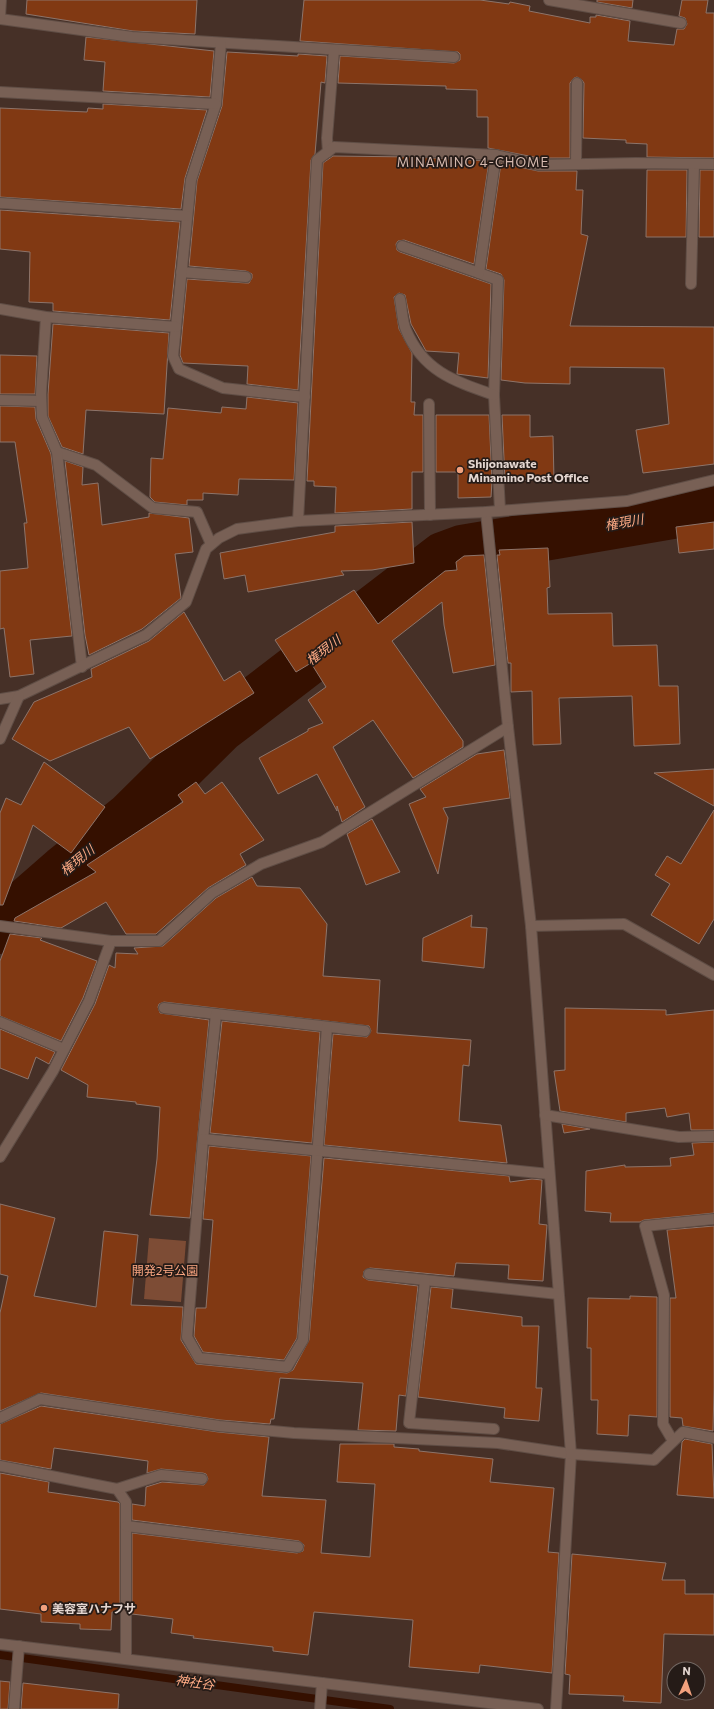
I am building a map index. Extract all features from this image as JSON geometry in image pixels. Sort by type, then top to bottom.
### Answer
[{"type":"street","points":[[2,0],[0,18],[132,36],[221,44],[454,57]]},
{"type":"street","points":[[550,0],[602,4],[681,23]]},
{"type":"street","points":[[221,44],[216,104],[191,180],[173,356],[179,369],[222,388],[305,397]]},
{"type":"street","points":[[328,152],[327,138],[334,50]]},
{"type":"street","points":[[576,164],[577,82]]},
{"type":"street","points":[[0,92],[216,104]]},
{"type":"street","points":[[298,521],[317,160],[334,147],[496,155],[538,165],[714,164]]},
{"type":"street","points":[[479,273],[496,155]]},
{"type":"street","points":[[691,284],[694,164]]},
{"type":"street","points":[[0,203],[187,216]]},
{"type":"street","points":[[402,246],[498,280],[494,395],[500,510]]},
{"type":"street","points":[[181,272],[246,277]]},
{"type":"street","points":[[400,299],[405,328],[418,354],[436,370],[462,384],[494,395]]},
{"type":"street","points":[[0,309],[46,317],[176,327]]},
{"type":"street","points":[[46,317],[41,401],[42,417],[57,452],[82,667]]},
{"type":"street","points":[[0,400],[41,401]]},
{"type":"street","points":[[429,404],[430,515]]},
{"type":"street","points":[[57,452],[96,465],[153,508],[197,512],[211,544]]},
{"type":"street","points":[[0,699],[19,696],[146,635],[186,602],[206,549],[218,538],[237,529],[298,521],[486,512],[627,501],[714,480]]},
{"type":"street","points":[[486,512],[508,728],[531,926],[571,1454],[556,1709]]},
{"type":"street","points":[[0,739],[19,696]]},
{"type":"street","points":[[0,926],[111,941],[160,941],[212,893],[261,864],[322,842],[508,728]]},
{"type":"street","points":[[531,926],[624,924],[714,975]]},
{"type":"street","points":[[0,1157],[53,1071],[89,1001],[111,941]]},
{"type":"street","points":[[164,1008],[327,1028],[365,1031]]},
{"type":"street","points":[[216,1014],[187,1337],[199,1358],[287,1367],[303,1340],[327,1028]]},
{"type":"street","points":[[0,1022],[64,1049]]},
{"type":"street","points":[[545,1115],[679,1137],[714,1136]]},
{"type":"street","points":[[204,1139],[549,1174]]},
{"type":"street","points":[[673,1441],[663,1424],[664,1295],[645,1226],[714,1219]]},
{"type":"street","points":[[369,1274],[558,1294]]},
{"type":"street","points":[[425,1281],[409,1423],[494,1429]]},
{"type":"street","points":[[0,1418],[40,1399],[219,1426],[294,1432],[498,1443],[571,1454],[654,1460],[683,1432],[714,1438]]},
{"type":"street","points":[[0,1466],[117,1489],[161,1475],[202,1479]]},
{"type":"street","points":[[117,1489],[126,1502],[126,1658]]},
{"type":"street","points":[[126,1526],[298,1547]]},
{"type":"street","points":[[0,1644],[126,1658],[538,1709]]},
{"type":"street","points":[[14,1709],[18,1646]]},
{"type":"street","points":[[320,1709],[322,1683]]},
{"type":"green space","name":"開発2号公園","points":[[149,1238],[186,1241],[181,1302],[144,1299]]},
{"type":"building","points":[[27,0],[197,0],[195,34],[133,31],[26,14]]},
{"type":"building","points":[[304,0],[480,0],[509,4],[510,2],[530,6],[529,11],[590,23],[590,17],[596,17],[596,15],[630,21],[628,41],[674,45],[677,29],[684,29],[687,24],[685,18],[679,16],[682,0],[708,0],[706,13],[714,13],[714,158],[647,157],[647,144],[626,143],[626,140],[583,138],[584,83],[577,77],[570,83],[570,158],[539,158],[488,148],[488,117],[477,117],[477,90],[446,89],[446,86],[338,83],[340,56],[454,63],[460,60],[460,54],[458,52],[300,41]]},
{"type":"building","points":[[597,0],[633,0],[632,8],[597,2]]},
{"type":"building","points":[[86,37],[214,51],[210,97],[103,91],[105,62],[84,60]]},
{"type":"building","points":[[227,52],[327,56],[325,83],[321,82],[315,154],[311,160],[298,390],[247,384],[248,366],[183,363],[180,355],[187,279],[249,283],[252,278],[252,274],[246,271],[189,266],[197,181],[222,106]]},
{"type":"building","points":[[103,104],[207,110],[185,178],[181,209],[0,197],[0,108],[87,112],[88,108],[103,109]]},
{"type":"building","points":[[333,156],[413,157],[489,161],[474,264],[404,240],[398,241],[396,244],[397,250],[400,252],[491,284],[488,378],[457,374],[459,353],[426,351],[411,324],[405,295],[399,293],[394,297],[399,329],[412,353],[411,402],[415,402],[414,415],[423,415],[423,472],[412,472],[412,509],[335,513],[336,487],[314,486],[314,481],[307,481],[323,163]]},
{"type":"building","points":[[501,163],[538,171],[577,171],[576,190],[583,190],[581,234],[588,236],[570,326],[714,327],[714,464],[643,473],[636,430],[669,424],[664,368],[570,367],[570,384],[525,383],[501,380],[504,280],[501,274],[486,269]]},
{"type":"building","points":[[647,170],[687,170],[686,237],[646,237]]},
{"type":"building","points":[[700,170],[714,170],[714,237],[699,237]]},
{"type":"building","points":[[0,210],[180,222],[170,320],[53,311],[53,303],[29,302],[30,252],[0,249]]},
{"type":"building","points":[[53,324],[169,333],[164,414],[86,410],[83,454],[62,447],[48,416]]},
{"type":"building","points":[[0,355],[37,356],[35,394],[0,394]]},
{"type":"building","points":[[247,397],[298,403],[294,480],[239,479],[238,495],[203,493],[203,500],[187,500],[187,505],[155,502],[150,497],[151,458],[163,459],[168,408],[221,413],[222,407],[246,409]]},
{"type":"building","points":[[0,406],[35,407],[36,419],[51,454],[72,636],[30,640],[34,674],[10,677],[4,628],[0,629],[0,571],[28,568],[24,523],[27,523],[15,442],[0,442]]},
{"type":"building","points":[[436,415],[489,415],[492,481],[491,497],[458,498],[458,472],[436,472]]},
{"type":"building","points":[[502,415],[530,415],[530,437],[553,436],[554,480],[505,481]]},
{"type":"building","points":[[65,461],[83,467],[82,485],[98,483],[102,525],[149,517],[149,513],[189,518],[193,552],[175,554],[181,598],[142,629],[89,655],[85,635]]},
{"type":"building","points":[[412,522],[414,563],[372,570],[341,571],[344,575],[248,592],[245,575],[224,579],[220,553],[335,532],[335,526]]},
{"type":"building","points":[[714,522],[714,549],[679,553],[676,527]]},
{"type":"building","points":[[548,548],[550,587],[547,588],[548,614],[612,613],[613,646],[657,645],[659,686],[678,686],[680,744],[634,746],[632,696],[559,698],[561,744],[533,745],[532,691],[511,692],[511,663],[508,663],[497,555],[500,555],[499,550]]},
{"type":"building","points":[[484,555],[495,665],[453,673],[444,625],[442,602],[392,641],[463,741],[463,747],[413,778],[373,720],[333,747],[365,807],[342,822],[337,806],[337,811],[317,774],[278,794],[259,758],[308,731],[308,729],[323,723],[308,700],[326,687],[311,663],[296,672],[275,640],[354,590],[378,624],[445,571],[457,570],[456,562],[464,556]]},
{"type":"building","points":[[184,612],[224,681],[240,671],[254,693],[150,759],[129,727],[50,761],[12,739],[34,702],[92,677],[91,669],[149,641]]},
{"type":"building","points":[[504,750],[510,798],[443,808],[448,818],[438,874],[409,804],[426,797],[420,789],[477,754]]},
{"type":"building","points":[[44,762],[105,807],[71,853],[33,825],[3,905],[0,905],[0,813],[6,798],[21,805]]},
{"type":"building","points":[[714,769],[714,806],[654,773]]},
{"type":"building","points":[[196,782],[205,794],[222,782],[264,840],[240,854],[246,865],[208,888],[156,934],[126,934],[106,902],[61,928],[14,921],[15,918],[96,872],[87,865],[183,802],[178,795]]},
{"type":"building","points":[[714,810],[714,919],[699,944],[651,915],[670,884],[655,875],[667,856],[681,864]]},
{"type":"building","points":[[372,819],[400,872],[366,885],[347,834]]},
{"type":"building","points":[[252,877],[257,886],[300,888],[327,924],[323,976],[380,980],[377,1033],[471,1040],[469,1066],[463,1065],[459,1121],[501,1125],[507,1163],[324,1145],[333,1034],[367,1037],[371,1031],[369,1026],[164,1002],[159,1004],[158,1007],[160,1013],[209,1020],[190,1218],[150,1215],[157,1159],[160,1107],[136,1104],[136,1102],[87,1097],[88,1085],[61,1070],[95,1004],[109,965],[115,968],[116,953],[138,954],[134,948],[163,946],[216,898]]},
{"type":"building","points":[[472,915],[471,927],[487,928],[484,968],[422,961],[423,938]]},
{"type":"building","points":[[10,934],[42,938],[40,940],[97,961],[83,998],[61,1041],[0,1016],[0,961]]},
{"type":"building","points":[[565,1008],[666,1010],[666,1015],[714,1010],[714,1130],[691,1130],[689,1113],[667,1117],[665,1108],[626,1113],[626,1122],[560,1111],[554,1071],[565,1070]]},
{"type":"building","points":[[222,1021],[320,1032],[312,1143],[210,1133]]},
{"type":"building","points":[[0,1029],[55,1052],[49,1064],[36,1057],[28,1079],[0,1068]]},
{"type":"building","points":[[562,1124],[590,1129],[564,1133]]},
{"type":"building","points":[[714,1142],[714,1213],[644,1220],[640,1222],[610,1222],[611,1213],[585,1211],[586,1171],[625,1165],[625,1167],[671,1166],[670,1158],[694,1155],[692,1143]]},
{"type":"building","points":[[209,1146],[311,1156],[297,1338],[284,1360],[203,1352],[194,1336],[196,1308],[206,1308],[213,1220],[203,1219]]},
{"type":"building","points":[[324,1158],[509,1176],[510,1182],[532,1179],[542,1180],[539,1224],[547,1225],[543,1281],[508,1279],[509,1265],[456,1263],[454,1276],[370,1268],[364,1271],[363,1277],[368,1280],[418,1286],[406,1396],[399,1395],[396,1431],[358,1430],[363,1383],[280,1378],[274,1419],[271,1419],[270,1424],[220,1420],[41,1393],[0,1411],[0,1313],[8,1276],[0,1274],[0,1204],[55,1218],[34,1296],[96,1307],[104,1231],[138,1235],[131,1305],[183,1307],[181,1340],[196,1364],[287,1373],[293,1370],[309,1340]]},
{"type":"building","points":[[714,1226],[713,1431],[683,1426],[682,1418],[670,1417],[670,1298],[676,1298],[667,1230]]},
{"type":"building","points":[[431,1287],[453,1289],[451,1308],[522,1317],[522,1326],[539,1326],[536,1388],[542,1388],[539,1421],[504,1418],[505,1408],[418,1397]]},
{"type":"building","points":[[630,1296],[657,1297],[657,1417],[629,1415],[628,1436],[597,1434],[598,1400],[591,1400],[591,1348],[587,1348],[588,1298],[630,1299]]},
{"type":"building","points":[[41,1406],[218,1432],[269,1437],[262,1496],[326,1500],[321,1553],[370,1557],[375,1484],[337,1482],[340,1444],[394,1444],[394,1447],[419,1449],[419,1451],[493,1459],[490,1482],[554,1488],[548,1552],[559,1553],[552,1673],[480,1665],[479,1673],[409,1667],[413,1620],[314,1612],[308,1655],[273,1651],[273,1647],[193,1638],[194,1636],[171,1633],[173,1619],[132,1614],[132,1533],[297,1553],[303,1551],[304,1545],[299,1541],[132,1520],[132,1504],[145,1506],[146,1487],[162,1482],[204,1485],[208,1479],[206,1474],[203,1473],[161,1469],[147,1473],[148,1461],[54,1448],[51,1469],[0,1460],[0,1424]]},
{"type":"building","points":[[685,1439],[712,1444],[714,1498],[677,1495],[682,1442]]},
{"type":"building","points":[[0,1473],[49,1482],[48,1492],[118,1502],[120,1504],[120,1613],[112,1612],[111,1630],[80,1629],[80,1624],[41,1622],[41,1614],[0,1609]]},
{"type":"building","points":[[572,1554],[666,1563],[662,1580],[685,1580],[685,1594],[714,1594],[714,1635],[664,1634],[661,1703],[623,1701],[624,1696],[569,1694],[570,1675],[565,1674]]},
{"type":"building","points":[[0,1681],[10,1682],[8,1709],[0,1709]]},
{"type":"building","points":[[23,1683],[119,1694],[118,1709],[21,1709]]},
{"type":"waterway","name":"権現川","points":[[0,929],[8,919],[64,870],[130,817],[220,728],[443,557],[462,550],[714,507]]},
{"type":"waterway","name":"神社谷","points":[[0,1655],[390,1709]]},
{"type":"place","name":"Shijonawate Minamino Post Office","points":[[460,470]]},
{"type":"place","name":"美容室ハナフサ","points":[[44,1608]]},
{"type":"district","name":"MINAMINO 4-CHOME","points":[[473,162]]}]
